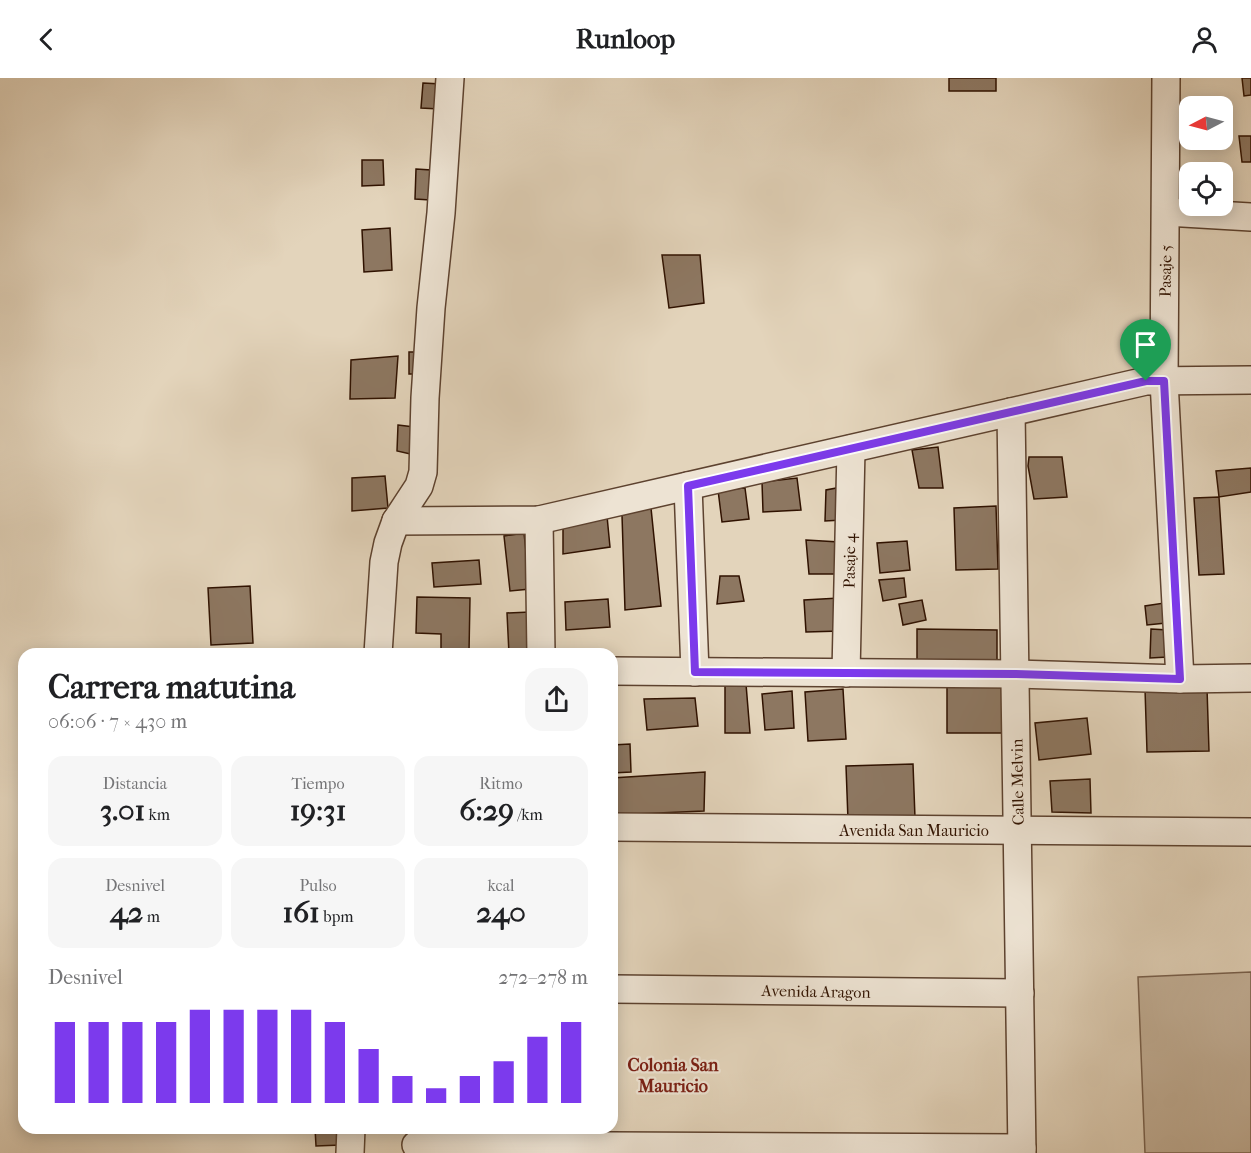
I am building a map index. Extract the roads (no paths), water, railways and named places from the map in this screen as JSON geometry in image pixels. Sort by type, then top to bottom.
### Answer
[{"type":"street","points":[[378,648],[384,562],[388,543],[396,521],[419,486],[423,472],[431,308],[441,213],[450,78]]},
{"type":"street","name":"Pasaje 5","points":[[1166,78],[1164,381],[1180,679]]},
{"type":"street","points":[[1166,212],[1251,217]]},
{"type":"street","points":[[396,521],[539,520],[1146,381],[1251,380]]},
{"type":"street","name":"Calle Melvin","points":[[1011,412],[1022,1151]]},
{"type":"street","name":"Pasaje 4","points":[[846,673],[851,448]]},
{"type":"street","points":[[688,486],[695,672]]},
{"type":"street","points":[[539,520],[541,648]]},
{"type":"street","points":[[618,671],[1251,678]]},
{"type":"street","name":"Avenida San Mauricio","points":[[618,827],[1251,832]]},
{"type":"street","name":"Avenida Aragon","points":[[618,989],[1020,993]]},
{"type":"street","points":[[350,1153],[351,1134]]},
{"type":"street","points":[[416,1145],[549,1142],[701,1150],[1022,1151]]},
{"type":"district","name":"Colonia San Mauricio","points":[[673,1075]]}]
